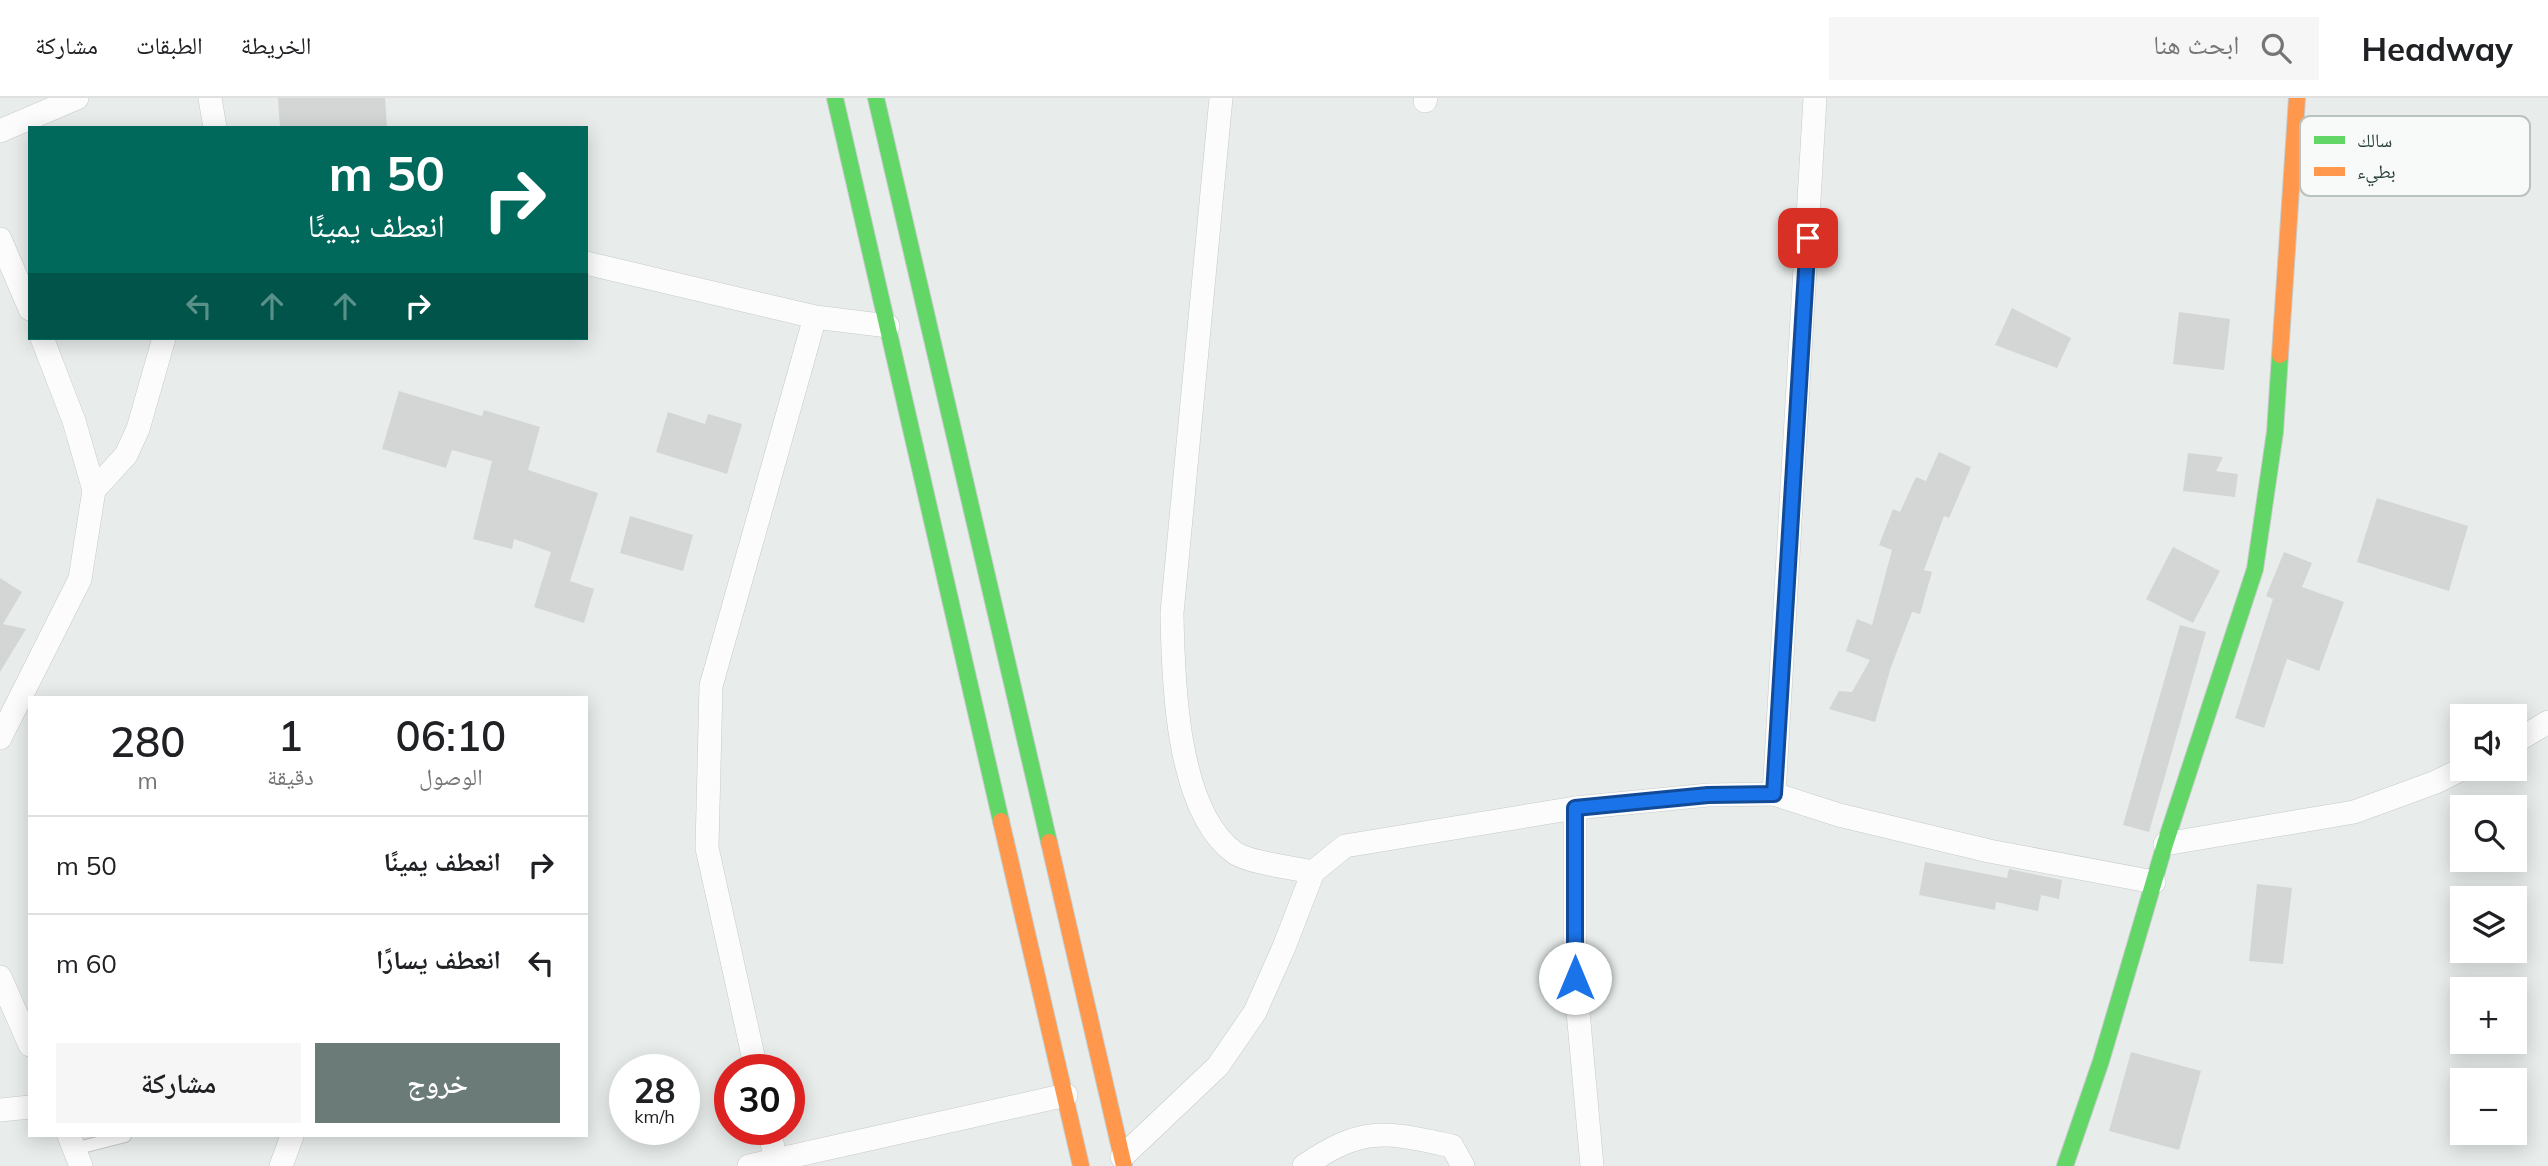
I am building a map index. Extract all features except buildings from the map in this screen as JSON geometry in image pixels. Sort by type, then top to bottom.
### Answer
[{"type":"main road","points":[[835,98],[1081,1166]]},
{"type":"main road","points":[[876,98],[1123,1162]]},
{"type":"main road","points":[[2065,1166],[2101,1061],[2165,844],[2255,569],[2275,432],[2297,98]]},
{"type":"street","points":[[0,131],[77,98]]},
{"type":"street","points":[[210,98],[215,126]]},
{"type":"street","points":[[1222,98],[1172,613],[1173,692],[1186,762],[1211,829],[1237,854],[1313,872]]},
{"type":"street","points":[[1774,794],[1815,98]]},
{"type":"street","points":[[0,239],[28,304]]},
{"type":"street","points":[[588,263],[815,317],[888,326]]},
{"type":"street","points":[[753,1054],[707,849],[711,686],[815,317]]},
{"type":"street","points":[[0,738],[80,579],[94,490],[74,421],[43,340]]},
{"type":"street","points":[[94,490],[126,455],[134,438],[163,340]]},
{"type":"street","points":[[2527,735],[2548,722]]},
{"type":"street","points":[[2165,844],[2354,812],[2450,775]]},
{"type":"street","points":[[1123,1162],[1218,1066],[1255,1012],[1313,872],[1345,846],[1575,808],[1708,795],[1774,794],[1839,815],[1950,843],[2154,882]]},
{"type":"street","points":[[1575,808],[1575,978],[1592,1166]]},
{"type":"street","points":[[0,977],[28,1040]]},
{"type":"street","points":[[749,1166],[777,1164],[1066,1095]]},
{"type":"street","points":[[0,1110],[28,1107]]},
{"type":"street","points":[[1304,1166],[1345,1142],[1386,1132],[1452,1146],[1463,1166]]},
{"type":"street","points":[[281,1166],[292,1137]]},
{"type":"street","points":[[773,1145],[777,1164]]},
{"type":"lane","points":[[74,1150],[121,1137]]},
{"type":"traffic: fast","points":[[835,98],[1001,821]]},
{"type":"traffic: fast","points":[[876,98],[1049,842]]},
{"type":"traffic: fast","points":[[2065,1166],[2101,1061],[2165,844],[2255,569],[2275,432],[2280,355]]},
{"type":"traffic: slow","points":[[2280,355],[2297,98]]},
{"type":"traffic: slow","points":[[1001,821],[1081,1166]]},
{"type":"traffic: slow","points":[[1049,842],[1124,1166]]},
{"type":"route","points":[[1575,978],[1575,808],[1708,795],[1774,794],[1808,238]]}]
